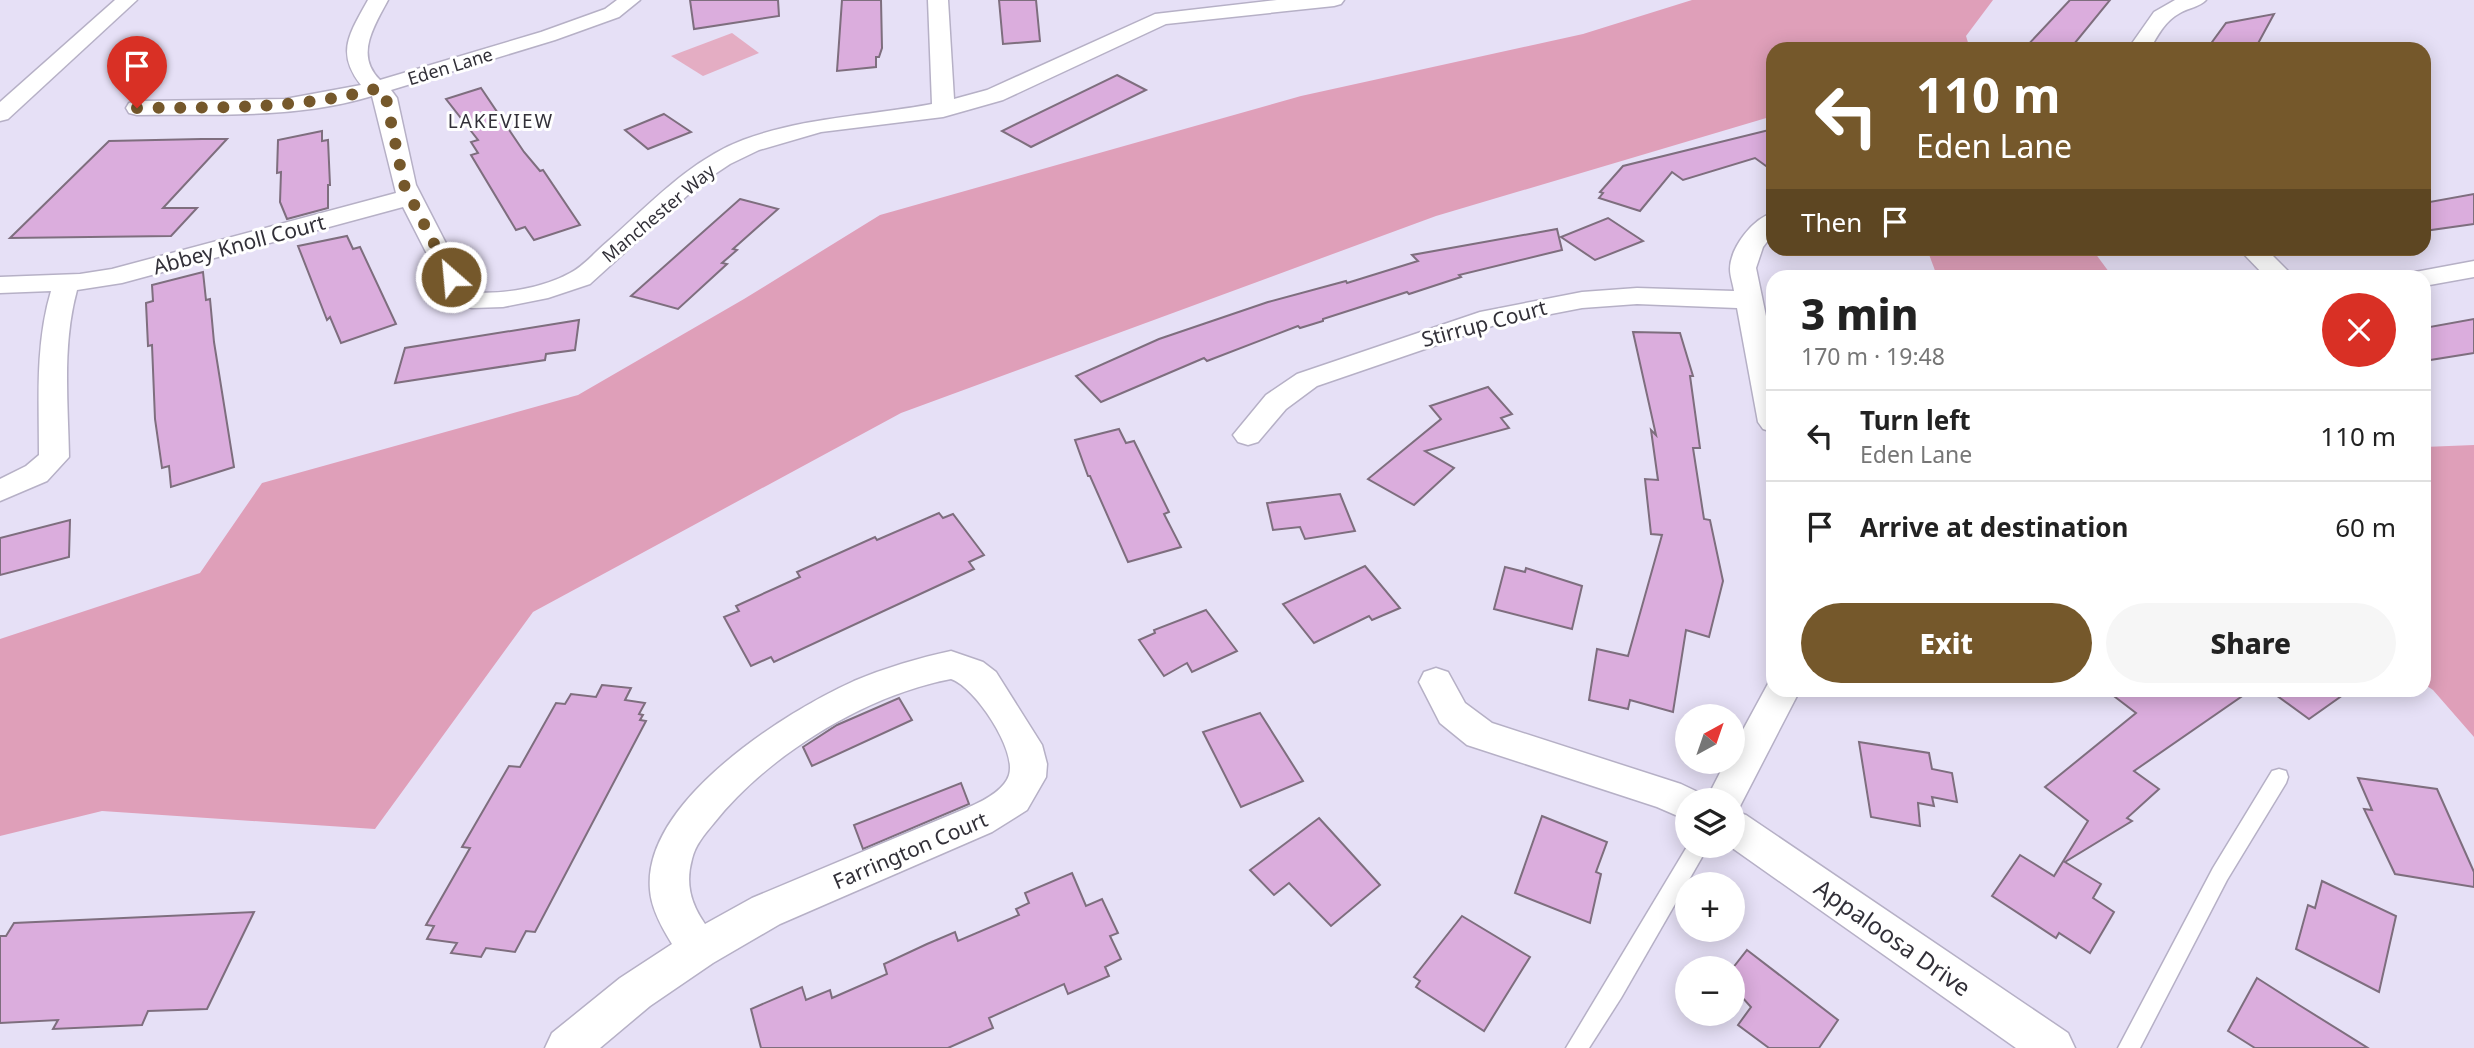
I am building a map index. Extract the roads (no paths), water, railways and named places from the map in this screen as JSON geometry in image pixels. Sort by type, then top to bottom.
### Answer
[{"type":"street","points":[[0,114],[127,0]]},
{"type":"street","name":"Manchester Way","points":[[378,0],[359,34],[356,50],[358,65],[366,79],[379,88],[386,98],[404,185],[461,297],[484,302],[564,286],[580,278],[692,179],[722,159],[751,145],[819,125],[943,110],[995,95],[1162,18],[1334,0]]},
{"type":"street","name":"Eden Lane","points":[[137,108],[285,106],[317,102],[379,88],[548,36],[612,13],[630,0]]},
{"type":"street","points":[[937,0],[943,110]]},
{"type":"street","points":[[2143,42],[2156,19],[2166,11],[2196,0]]},
{"type":"street","name":"Abbey Knoll Court","points":[[0,285],[66,283],[113,277],[322,223],[410,197]]},
{"type":"street","points":[[1766,226],[1757,233],[1747,249],[1743,268],[1766,386]]},
{"type":"street","points":[[2259,256],[2274,270]]},
{"type":"street","points":[[2431,277],[2474,269]]},
{"type":"street","points":[[0,490],[34,476],[54,457],[53,345],[55,322],[66,283]]},
{"type":"street","name":"Stirrup Court","points":[[1248,435],[1276,402],[1307,380],[1389,349],[1490,318],[1530,308],[1583,300],[1637,296],[1749,300]]},
{"type":"street","name":"Farrington Court","points":[[567,1048],[635,992],[699,949],[766,911],[967,825],[987,820],[1009,805],[1023,787],[1028,766],[1026,750],[984,680],[970,669],[951,665],[932,668],[865,692],[812,719],[761,753],[714,795],[683,835],[673,855],[669,885],[675,913],[699,949]]},
{"type":"street","points":[[1436,682],[1445,706],[1458,721],[1480,734],[1675,798]]},
{"type":"street","points":[[1731,788],[1778,697]]},
{"type":"street","name":"Appaloosa Drive","points":[[1745,836],[2053,1048]]},
{"type":"lane","points":[[2129,1048],[2220,874],[2279,777]]},
{"type":"lane","points":[[1577,1048],[1614,991],[1691,858]]},
{"type":"district","name":"LAKEVIEW","points":[[501,121]]}]
